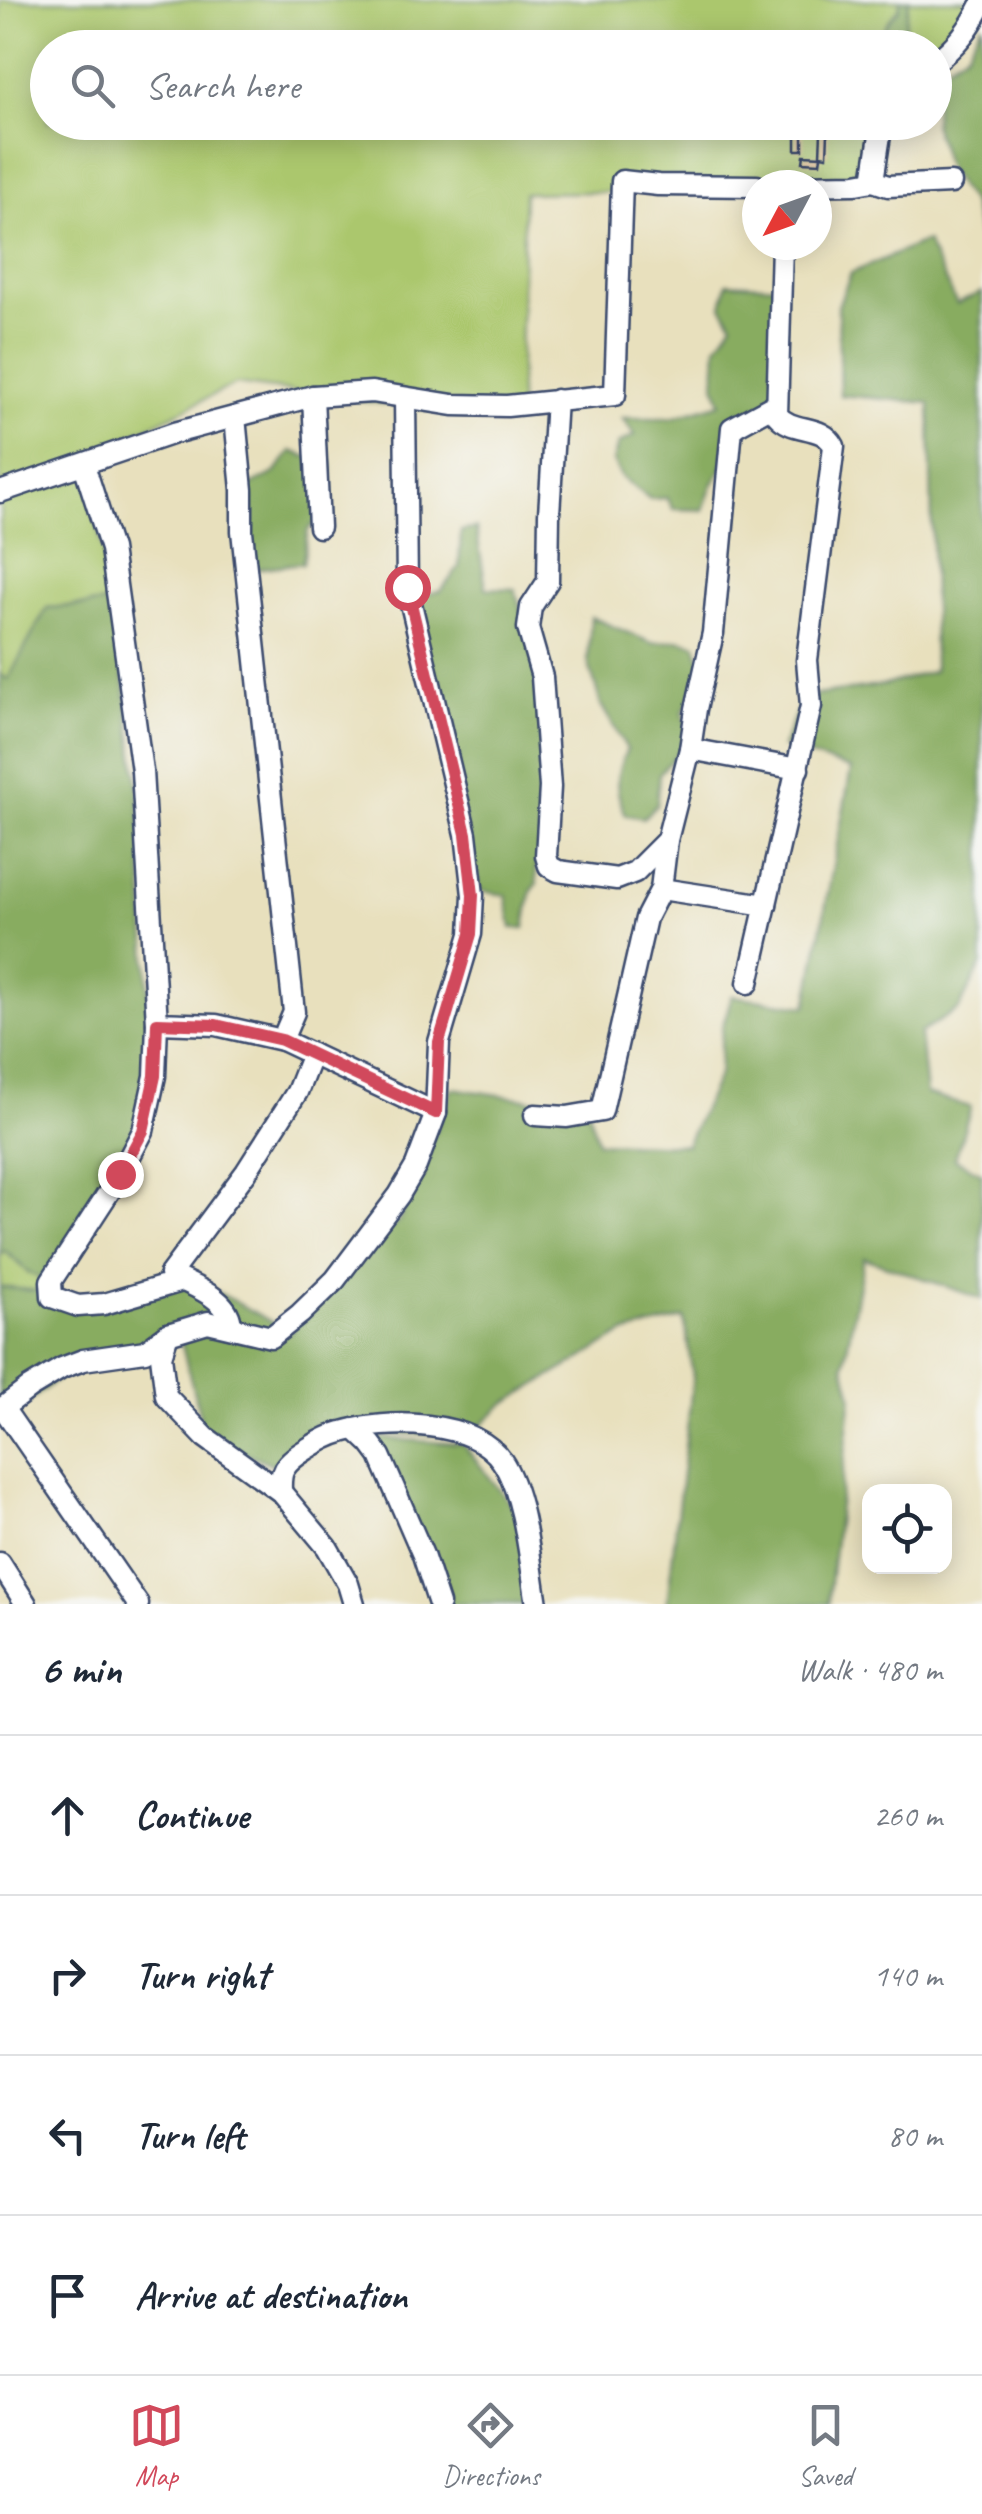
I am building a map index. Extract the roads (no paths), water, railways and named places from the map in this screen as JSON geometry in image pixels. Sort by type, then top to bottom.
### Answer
[{"type":"street","points":[[952,49],[982,4]]},
{"type":"street","points":[[873,181],[879,140]]},
{"type":"street","points":[[0,492],[174,433],[313,396],[372,392],[453,405],[507,406],[616,395],[622,181],[742,186]]},
{"type":"street","points":[[832,184],[951,183]]},
{"type":"street","points":[[748,983],[811,706],[807,660],[834,446],[829,436],[783,422],[777,415],[781,260]]},
{"type":"street","points":[[313,396],[319,528]]},
{"type":"street","points":[[138,1604],[2,1409],[62,1368],[83,1360],[144,1351],[168,1334],[208,1322],[270,1336],[300,1314],[334,1280],[399,1195],[416,1166],[436,1113],[439,1042],[471,934],[473,895],[466,834],[407,587],[405,398]]},
{"type":"street","points":[[556,400],[548,581],[531,607],[528,628],[542,677],[550,787],[546,856],[549,866],[558,871],[617,879],[635,872],[667,840]]},
{"type":"street","points":[[535,1115],[567,1118],[602,1111],[646,918],[661,890],[667,840],[713,633],[732,428],[776,404]]},
{"type":"street","points":[[236,417],[242,531],[294,1012],[282,1040]]},
{"type":"street","points":[[84,465],[111,550],[142,771],[157,1023],[155,1076],[143,1131],[51,1281],[52,1298],[78,1306],[104,1304],[182,1281]]},
{"type":"street","points":[[690,748],[798,769]]},
{"type":"street","points":[[661,890],[766,905]]},
{"type":"street","points":[[157,1023],[216,1025],[282,1040],[436,1113]]},
{"type":"street","points":[[231,1327],[230,1315],[221,1303],[170,1274],[246,1172],[297,1092],[312,1054]]},
{"type":"street","points":[[168,1334],[162,1356],[166,1396],[205,1438],[281,1492],[327,1546],[348,1584],[354,1604]]},
{"type":"street","points":[[281,1492],[282,1476],[290,1462],[323,1440],[354,1429],[420,1426],[470,1435],[493,1450],[515,1488],[537,1604]]},
{"type":"street","points":[[354,1429],[380,1456],[423,1555],[439,1604]]},
{"type":"street","points":[[0,1563],[26,1604]]}]
